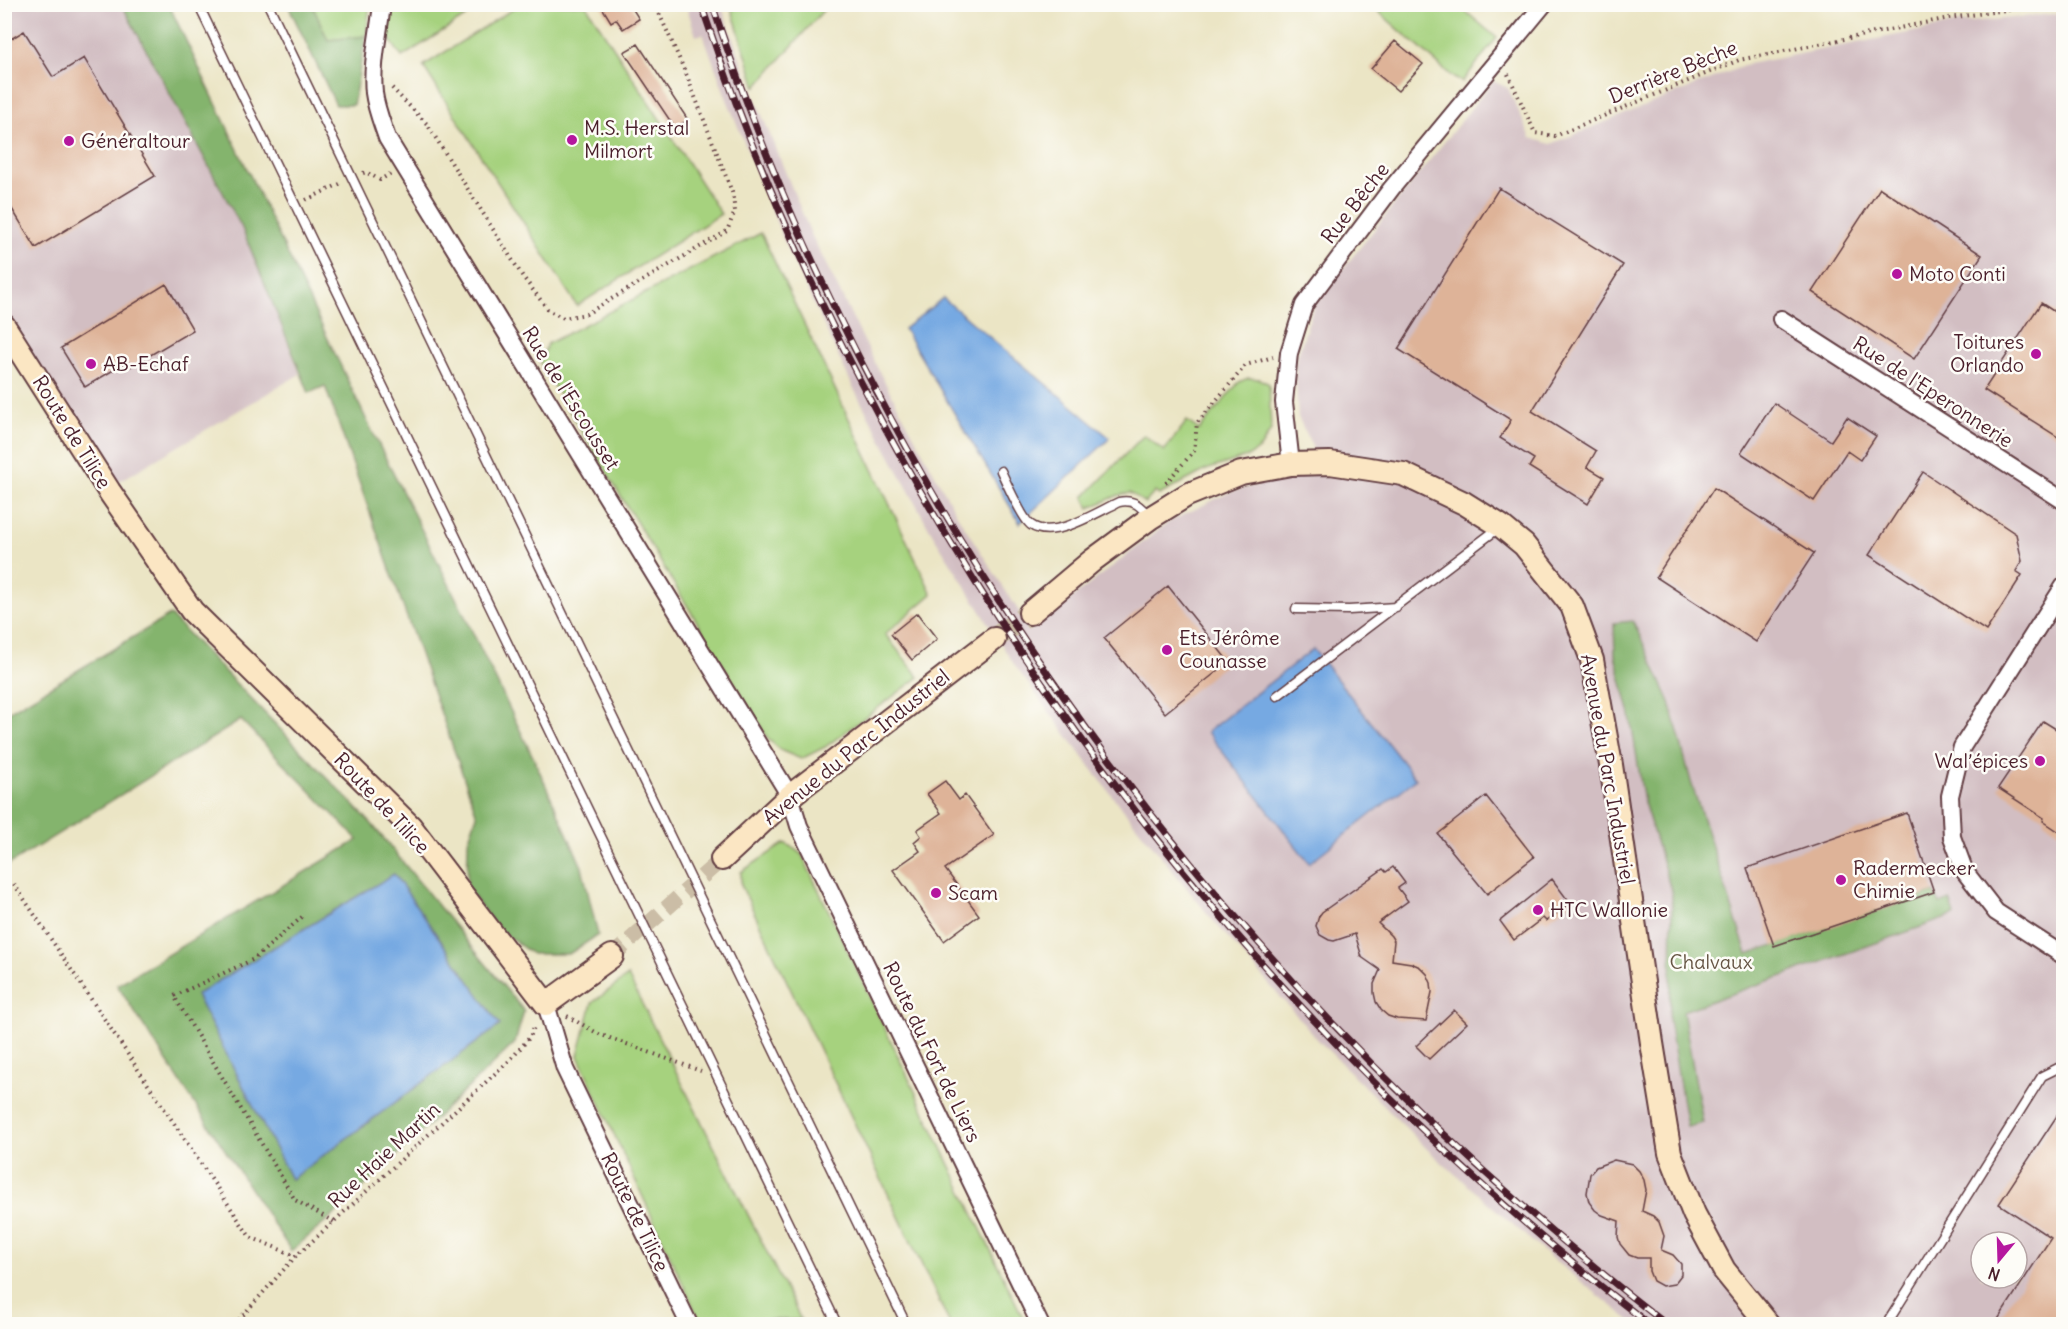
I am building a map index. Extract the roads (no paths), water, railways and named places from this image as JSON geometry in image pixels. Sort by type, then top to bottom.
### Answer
[{"type":"street","name":"Rue de l'Escousset","points":[[382,4],[374,71],[374,92],[387,138],[790,796]]},
{"type":"street","name":"Rue Bêche","points":[[1291,464],[1284,402],[1288,353],[1304,305],[1391,189],[1539,7]]},
{"type":"street","name":"Rue de l'Eperonnerie","points":[[1781,319],[2064,501]]},
{"type":"street","name":"Route de Tilice","points":[[4,326],[109,492],[192,611],[410,826],[546,1004],[565,1069],[689,1324]]},
{"type":"street","name":"Avenue du Parc Industriel","points":[[1030,613],[1093,560],[1150,518],[1187,495],[1241,473],[1291,464],[1330,463],[1402,474],[1464,503],[1501,526],[1524,545],[1572,606],[1592,660],[1611,765],[1670,1153],[1694,1214],[1724,1270],[1768,1324]]},
{"type":"street","points":[[2064,586],[1962,747],[1950,796],[1952,837],[1965,872],[1996,912],[2064,956]]},
{"type":"street","name":"Avenue du Parc Industriel","points":[[722,859],[790,796],[994,639]]},
{"type":"street","name":"Route du Fort de Liers","points":[[790,796],[799,826],[1040,1324]]},
{"type":"street","points":[[546,1004],[612,956]]},
{"type":"lane","points":[[198,4],[837,1324]]},
{"type":"lane","points":[[268,4],[906,1324]]},
{"type":"lane","points":[[1000,471],[1029,524],[1043,530],[1063,528],[1128,500],[1143,508],[1150,518]]},
{"type":"lane","points":[[1277,696],[1501,526]]},
{"type":"lane","points":[[1296,609],[1349,610],[1397,607]]},
{"type":"lane","points":[[1890,1324],[1889,1320],[2042,1076],[2064,1065]]},
{"type":"water","points":[[943,298],[1110,438],[1020,523],[904,329]]},
{"type":"water","points":[[1313,649],[1416,779],[1309,863],[1207,732]]},
{"type":"water","points":[[394,874],[500,1025],[291,1179],[196,995]]},
{"type":"tunnel","points":[[994,639],[1030,613]]},
{"type":"tunnel","points":[[612,956],[722,859]]},
{"type":"railway","points":[[701,4],[773,196],[861,382],[963,562],[1078,734],[1205,898],[1344,1051],[1492,1194],[1649,1324]]},
{"type":"railway","points":[[712,4],[785,198],[873,384],[975,564],[1091,735],[1219,897],[1358,1050],[1507,1192],[1666,1324]]},
{"type":"place","name":"M.S. Herstal Milmort","points":[[572,140]]},
{"type":"place","name":"Généraltour","points":[[69,141]]},
{"type":"place","name":"Moto Conti","points":[[1897,274]]},
{"type":"place","name":"Toitures Orlando","points":[[2036,354]]},
{"type":"place","name":"AB-Echaf","points":[[91,364]]},
{"type":"place","name":"Ets Jérôme Counasse","points":[[1167,650]]},
{"type":"place","name":"Wal’épices","points":[[2040,761]]},
{"type":"place","name":"Radermecker Chimie","points":[[1841,880]]},
{"type":"place","name":"Scam","points":[[936,893]]},
{"type":"place","name":"HTC Wallonie","points":[[1538,910]]},
{"type":"park label","name":"Chalvaux","points":[[1711,962]]}]
